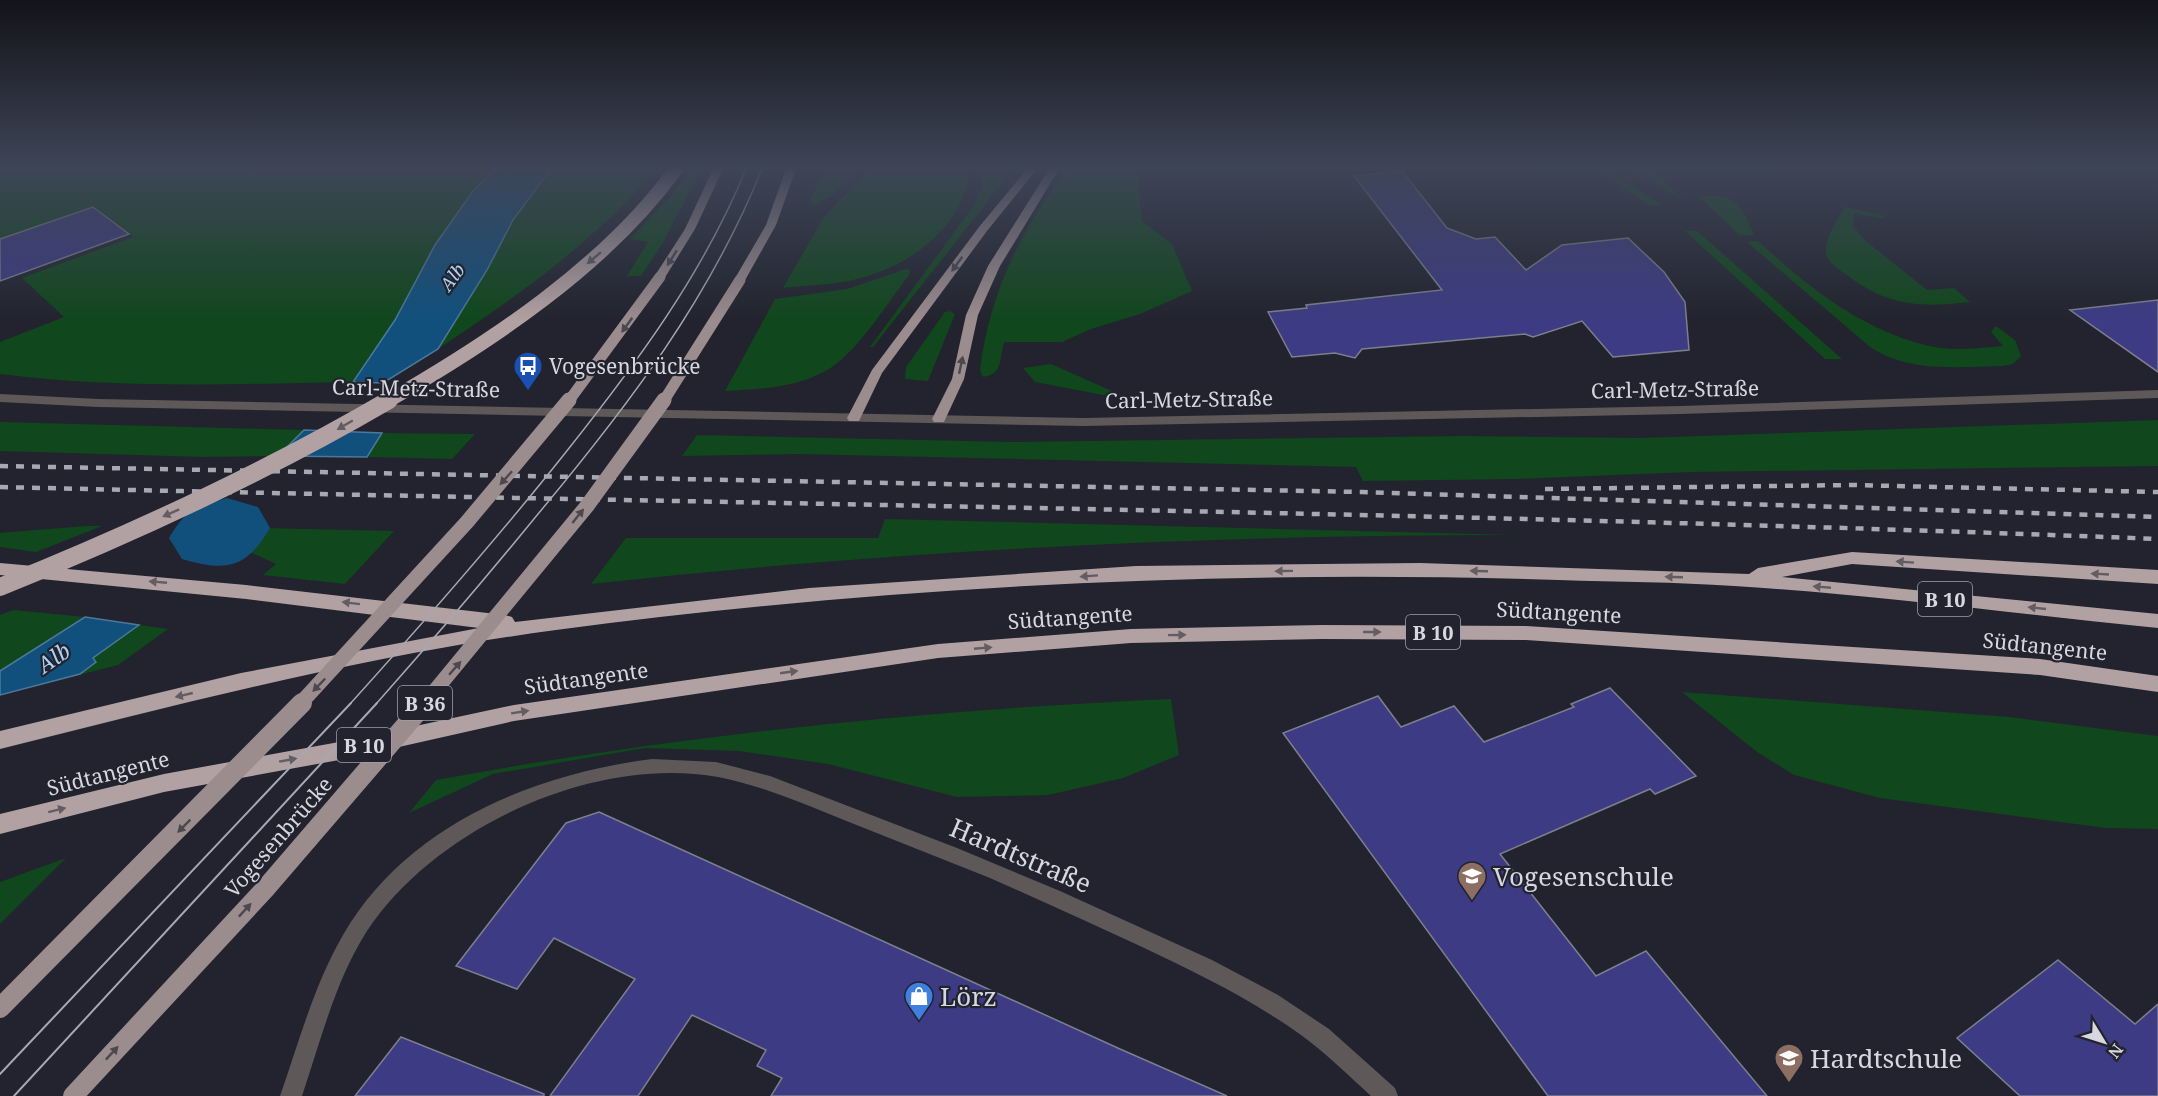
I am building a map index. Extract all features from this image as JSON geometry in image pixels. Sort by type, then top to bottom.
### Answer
[{"type":"highway","points":[[0,587],[195,502],[274,464],[437,371],[543,299],[601,252],[634,220]]},
{"type":"highway","points":[[1732,579],[1852,558],[2158,577]]},
{"type":"highway","points":[[0,569],[216,587],[405,609],[475,621],[555,623]]},
{"type":"highway","name":"Südtangente","points":[[0,740],[241,681],[439,640],[555,623],[809,595],[1136,573],[1420,569],[1732,579],[2158,621]]},
{"type":"highway","name":"Südtangente","points":[[0,824],[164,783],[350,748],[514,713],[938,651],[1131,636],[1322,632],[1526,633],[2040,667],[2158,685]]},
{"type":"main road","points":[[0,1008],[185,825],[370,632],[525,456],[590,376],[660,277],[695,220]]},
{"type":"main road","name":"Vogesenbrücke","points":[[73,1096],[265,889],[488,629],[587,506],[659,409],[740,280],[773,220]]},
{"type":"main road","points":[[854,418],[876,373],[990,220]]},
{"type":"main road","points":[[939,419],[958,380],[972,315],[994,266],[1022,220]]},
{"type":"street","name":"Carl-Metz-Straße","points":[[0,398],[220,406],[1083,422],[1807,406],[2158,394]]},
{"type":"street","name":"Hardtstraße","points":[[291,1096],[323,998],[340,961],[362,923],[391,886],[466,826],[552,787],[594,776],[645,767],[699,767],[752,779],[803,795],[1002,874],[1215,971],[1310,1029],[1387,1096]]},
{"type":"green space","points":[[0,220],[54,220],[0,239]]},
{"type":"green space","points":[[112,220],[455,220],[395,320],[353,382],[132,384],[0,374],[0,342],[64,317],[22,278],[133,237]]},
{"type":"green space","points":[[513,220],[607,220],[526,288],[438,349],[487,270]]},
{"type":"green space","points":[[648,220],[674,220],[641,276],[627,276],[648,242],[630,239]]},
{"type":"green space","points":[[822,220],[950,220],[930,242],[893,266],[853,280],[783,288]]},
{"type":"green space","points":[[963,220],[973,220],[873,347],[870,347]]},
{"type":"green space","points":[[1033,220],[1142,220],[1172,244],[1192,291],[1140,314],[1091,329],[1062,342],[1004,342],[998,369],[983,377],[980,370],[991,315],[999,289]]},
{"type":"green space","points":[[1724,220],[1747,220],[1754,235],[1739,235]]},
{"type":"green space","points":[[1837,220],[1853,220],[1853,226],[1867,242],[1927,290],[1954,288],[1970,302],[1919,304],[1889,298],[1874,292],[1859,284],[1830,262],[1826,247]]},
{"type":"green space","points":[[1685,231],[1697,231],[1842,359],[1825,359]]},
{"type":"green space","points":[[1758,241],[1795,274],[1835,304],[1878,328],[1925,345],[1963,349],[2003,346],[1991,332],[1996,326],[2015,340],[2021,356],[2013,364],[2003,366],[1951,367],[1899,361],[1884,355],[1869,346],[1747,242]]},
{"type":"green space","points":[[906,269],[910,270],[909,275],[873,324],[853,349],[832,367],[794,383],[725,391],[775,299],[847,289]]},
{"type":"green space","points":[[950,311],[955,314],[928,381],[905,379],[906,367],[945,312]]},
{"type":"green space","points":[[1051,364],[1121,395],[1103,395],[1035,382],[1023,368]]},
{"type":"green space","points":[[2158,420],[2158,466],[1691,472],[1516,479],[1363,481],[1356,467],[799,454],[682,456],[697,435],[1013,442],[1466,436],[1642,438]]},
{"type":"green space","points":[[0,422],[304,430],[278,456],[205,457],[0,451]]},
{"type":"green space","points":[[382,433],[475,434],[452,459],[367,457]]},
{"type":"green space","points":[[885,519],[1517,535],[1285,538],[1054,547],[822,562],[591,584],[626,538],[878,538]]},
{"type":"green space","points":[[102,526],[36,552],[0,547],[0,533]]},
{"type":"green space","points":[[263,528],[394,531],[345,584],[263,575],[276,564],[237,546]]},
{"type":"green space","points":[[13,610],[85,617],[168,629],[118,665],[0,695],[0,615]]},
{"type":"green space","points":[[1682,692],[2009,717],[2158,736],[2158,829],[2106,828],[1880,798],[1794,775],[1757,752]]},
{"type":"green space","points":[[1171,699],[1179,755],[1123,778],[1048,795],[957,797],[828,764],[739,751],[645,748],[493,774],[409,813],[436,780],[618,750],[710,737],[894,718]]},
{"type":"green space","points":[[66,858],[0,924],[0,882]]},
{"type":"water","points":[[452,220],[513,220],[487,270],[438,349],[383,383],[353,382],[395,320],[435,245]]},
{"type":"water","points":[[304,430],[382,433],[367,457],[278,456]]},
{"type":"water","points":[[85,617],[139,625],[93,658],[96,662],[80,674],[0,695],[0,671]]},
{"type":"building","points":[[55,220],[111,220],[129,234],[0,281],[0,239]]},
{"type":"building","points":[[1388,220],[1441,220],[1447,228],[1476,239],[1495,237],[1526,270],[1562,245],[1628,238],[1664,272],[1685,302],[1689,350],[1613,357],[1582,321],[1533,337],[1525,334],[1362,349],[1355,358],[1335,353],[1292,357],[1268,312],[1307,308],[1306,305],[1442,290]]},
{"type":"building","points":[[2158,300],[2158,372],[2070,310]]},
{"type":"building","name":"Vogesenschule","points":[[1610,688],[1696,776],[1655,794],[1650,789],[1500,854],[1596,976],[1646,951],[1767,1096],[1548,1096],[1283,733],[1378,696],[1401,727],[1454,706],[1484,742],[1574,707],[1571,704]]},
{"type":"building","points":[[599,812],[1227,1096],[771,1096],[782,1078],[757,1066],[766,1050],[692,1015],[638,1096],[550,1096],[635,979],[554,938],[517,989],[456,966],[566,823]]},
{"type":"building","points":[[2058,960],[2135,1024],[2158,1004],[2158,1096],[2020,1096],[1957,1038]]},
{"type":"building","points":[[401,1037],[544,1094],[544,1096],[355,1096]]},
{"type":"waterway","name":"Alb","points":[[213,538],[227,528]]},
{"type":"tram line","points":[[350,704],[487,548],[618,385],[689,281],[723,220]]},
{"type":"tram line","points":[[376,704],[458,610],[604,433],[692,307],[739,220]]},
{"type":"tram line","points":[[0,1074],[351,703]]},
{"type":"tram line","points":[[14,1096],[377,703]]},
{"type":"railway","points":[[0,466],[1362,492],[2158,517]]},
{"type":"railway","points":[[1545,489],[1852,485],[2158,492]]},
{"type":"railway","points":[[0,487],[1619,521],[2158,539]]},
{"type":"place","name":"Vogesenbrücke","points":[[528,392]]},
{"type":"place","name":"Vogesenschule","points":[[1472,902]]},
{"type":"place","name":"Lörz","points":[[919,1022]]},
{"type":"place","name":"Hardtschule","points":[[1789,1084]]}]
